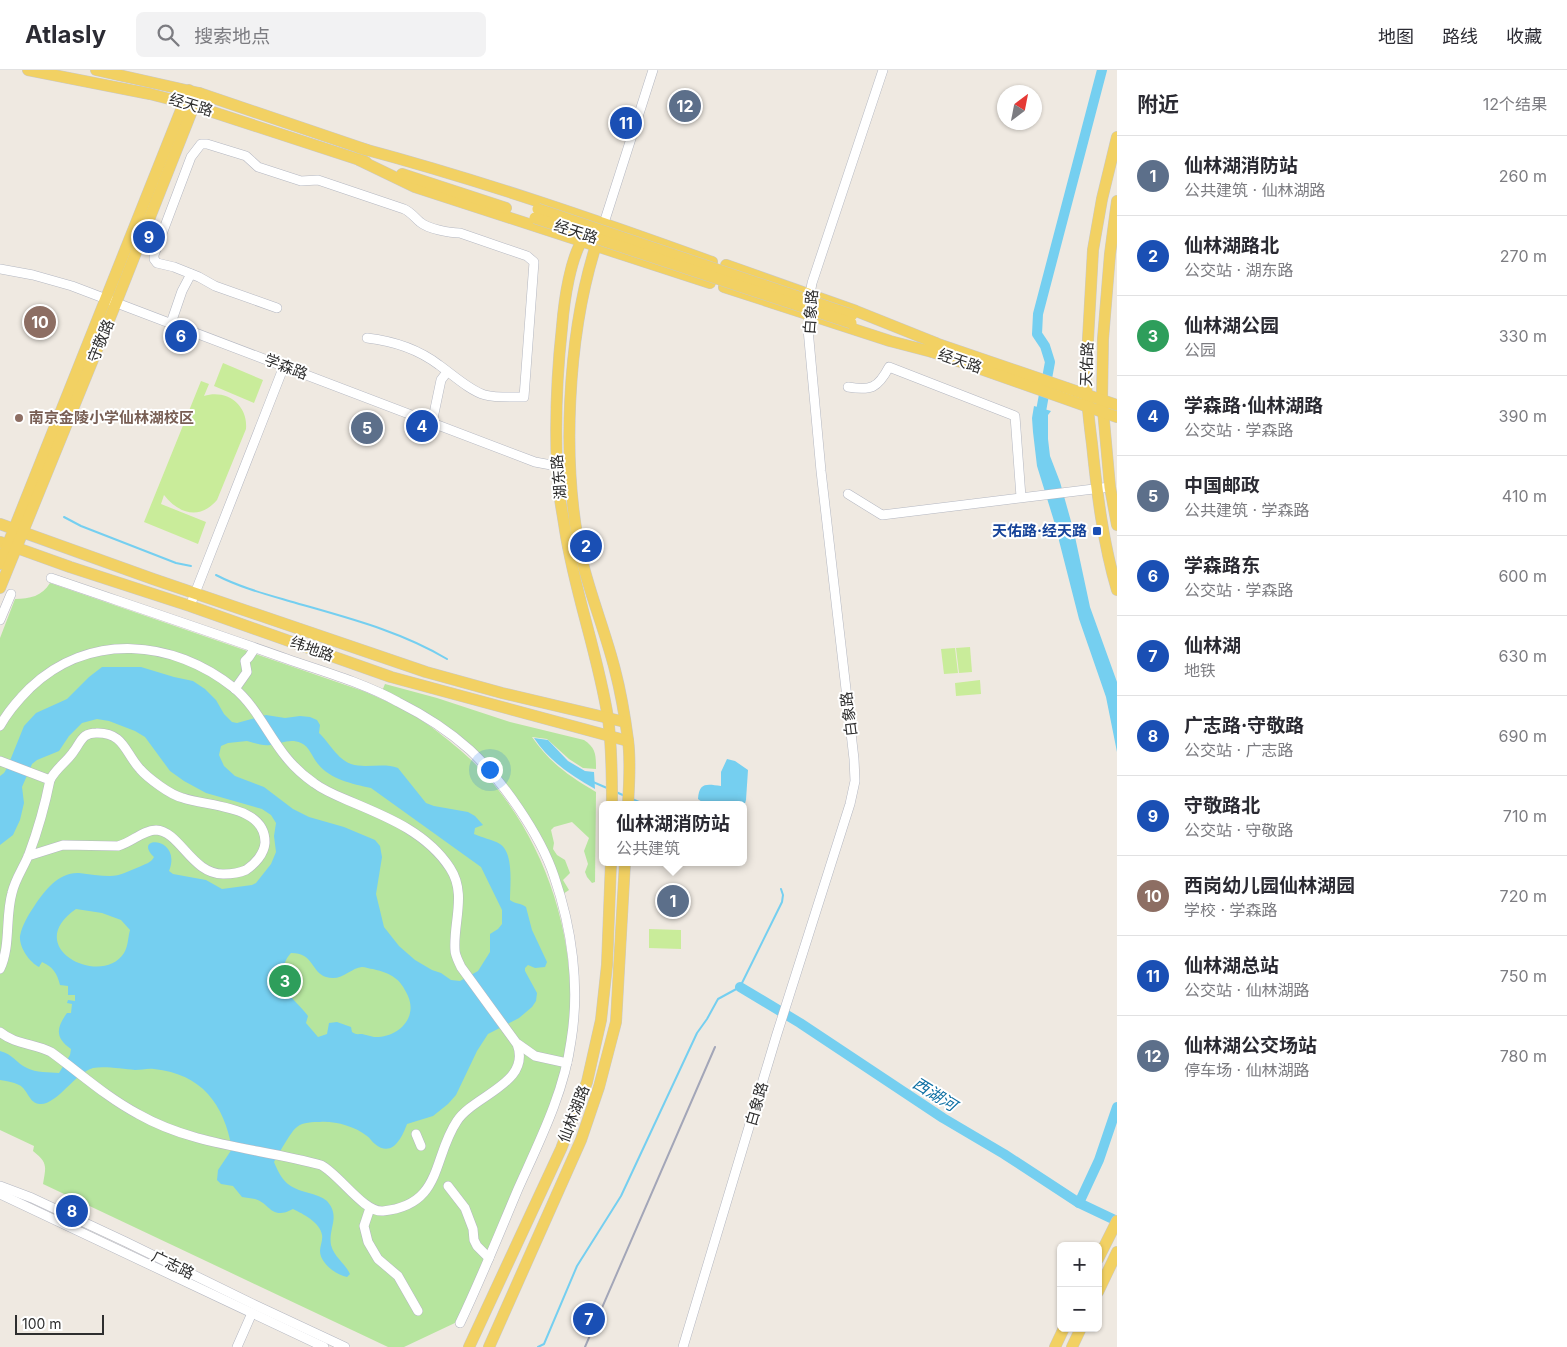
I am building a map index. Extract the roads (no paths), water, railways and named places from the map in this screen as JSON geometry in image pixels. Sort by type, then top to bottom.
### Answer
[{"type":"main road","name":"经天路","points":[[28,70],[150,94],[360,154],[936,348],[1117,405]]},
{"type":"main road","name":"经天路","points":[[96,70],[194,91],[360,154]]},
{"type":"main road","name":"守敬路","points":[[0,564],[8,545],[18,532],[112,301],[194,91]]},
{"type":"main road","name":"天佑路","points":[[1117,137],[1102,199],[1093,250],[1087,337],[1086,394],[1097,489],[1112,574],[1117,590]]},
{"type":"main road","points":[[360,154],[428,166],[600,222],[712,262],[710,283],[415,187],[360,154]]},
{"type":"main road","points":[[1102,199],[1117,201]]},
{"type":"main road","name":"天佑路","points":[[1117,201],[1110,254],[1103,339],[1102,399],[1110,487],[1117,525]]},
{"type":"main road","name":"湖东路","points":[[600,222],[581,241],[564,306],[560,346],[556,468],[565,532],[602,686],[610,736]]},
{"type":"main road","name":"湖东路","points":[[600,222],[580,313],[571,396],[570,467],[576,524],[583,563],[592,599],[615,669],[628,741]]},
{"type":"main road","points":[[726,266],[856,311],[936,348],[890,341],[724,287],[726,266]]},
{"type":"main road","points":[[711,272],[725,277]]},
{"type":"main road","points":[[1087,337],[1103,339]]},
{"type":"main road","name":"经天路","points":[[936,348],[1117,417]]},
{"type":"main road","name":"纬地路","points":[[0,524],[18,532],[426,672],[502,693],[625,722]]},
{"type":"main road","name":"守敬路","points":[[0,588],[8,545]]},
{"type":"main road","name":"纬地路","points":[[8,545],[190,606],[391,677],[628,741]]},
{"type":"main road","points":[[610,736],[612,801]]},
{"type":"main road","points":[[628,741],[628,801]]},
{"type":"main road","name":"仙林湖路","points":[[470,1347],[561,1149],[586,1082],[601,1020],[607,965],[611,866]]},
{"type":"main road","name":"仙林湖路","points":[[488,1347],[581,1140],[599,1087],[616,1022],[625,866]]},
{"type":"main road","points":[[586,1082],[599,1087]]},
{"type":"main road","points":[[1102,1250],[1117,1221]]},
{"type":"main road","points":[[1100,1287],[1117,1252]]},
{"type":"main road","points":[[1055,1347],[1062,1332]]},
{"type":"main road","points":[[1072,1347],[1079,1332]]},
{"type":"street","points":[[600,222],[647,70]]},
{"type":"street","points":[[600,222],[653,70]]},
{"type":"street","name":"白象路","points":[[683,1347],[776,1037],[792,992],[850,804],[855,781],[820,462],[808,315],[810,294],[884,70]]},
{"type":"street","points":[[277,308],[214,286],[199,277],[174,267],[157,263],[154,259],[191,157],[201,144],[207,144],[246,156],[258,167],[301,181],[318,180],[408,210],[422,224],[460,234],[527,256],[534,262],[524,397],[495,397],[483,394],[447,372],[432,360],[400,344],[388,340],[367,338]]},
{"type":"street","name":"学森路","points":[[0,269],[33,275],[72,286],[535,462],[556,468],[570,467]]},
{"type":"street","points":[[171,323],[182,291],[191,274]]},
{"type":"street","points":[[190,606],[284,366]]},
{"type":"street","points":[[848,386],[862,389],[873,387],[882,379],[889,367],[1016,416],[1021,497]]},
{"type":"street","points":[[432,423],[441,380],[447,372]]},
{"type":"street","points":[[848,494],[882,515],[1110,487]]},
{"type":"street","points":[[51,578],[255,648],[396,700],[450,733],[472,752],[516,805],[542,849],[554,875],[572,949],[574,977],[572,1040],[567,1063],[541,1136],[460,1323]]},
{"type":"street","points":[[0,620],[12,594]]},
{"type":"street","points":[[0,726],[6,715],[23,694],[58,665],[109,648],[148,650],[172,654],[200,667],[235,689],[256,713],[278,747],[297,769],[314,783],[328,792],[408,828],[442,857],[451,870],[459,897],[455,951],[461,967],[517,1044],[521,1057],[516,1071]]},
{"type":"street","points":[[235,689],[247,672],[245,661],[255,648]]},
{"type":"street","points":[[0,969],[7,948],[7,921],[12,891],[28,856],[43,811],[50,780],[53,773],[75,750],[83,737],[93,733],[107,734],[115,738],[126,747],[139,768],[172,794],[194,801],[237,810],[254,818],[264,832],[265,846],[258,859],[238,873],[218,874],[204,868],[168,835],[158,830],[148,832],[118,846],[63,845],[28,856]]},
{"type":"street","points":[[1,761],[50,780]]},
{"type":"street","points":[[0,1032],[14,1040],[43,1048],[105,1094],[146,1118],[184,1134],[226,1146],[312,1162],[330,1170],[370,1208],[377,1211],[410,1204],[417,1199],[428,1188],[435,1175],[443,1148],[457,1120],[468,1108],[504,1084],[516,1071],[535,1056]]},
{"type":"street","points":[[517,1044],[535,1056],[567,1063]]},
{"type":"street","points":[[416,1134],[421,1146]]},
{"type":"street","points":[[448,1186],[464,1208],[473,1229],[474,1240],[477,1246],[489,1258]]},
{"type":"street","name":"广志路","points":[[1,1192],[324,1347]]},
{"type":"street","name":"广志路","points":[[1,1192],[32,1198],[255,1306],[346,1347]]},
{"type":"street","points":[[370,1208],[364,1226],[368,1242],[378,1258],[398,1276],[418,1311]]},
{"type":"street","points":[[237,1347],[252,1313]]},
{"type":"water","points":[[1034,406],[1051,411],[1048,415],[1050,456],[1060,482],[1074,532],[1090,607],[1117,682],[1117,752],[1106,697],[1079,619],[1054,521],[1037,466],[1032,418]]},
{"type":"water","points":[[102,667],[141,667],[193,681],[216,700],[224,714],[232,722],[237,723],[266,715],[285,718],[310,717],[317,720],[320,725],[319,733],[346,762],[363,766],[392,766],[398,768],[426,803],[468,812],[475,816],[483,825],[475,828],[474,834],[500,844],[507,854],[510,870],[510,900],[526,907],[532,930],[547,962],[545,967],[535,968],[528,965],[525,968],[537,993],[536,1001],[532,1007],[519,1018],[488,1034],[477,1051],[456,1095],[433,1116],[407,1124],[399,1140],[391,1148],[381,1148],[362,1132],[338,1123],[308,1123],[299,1125],[294,1129],[274,1162],[280,1175],[287,1183],[296,1189],[323,1198],[331,1207],[334,1217],[331,1245],[350,1274],[347,1277],[334,1271],[323,1260],[320,1251],[321,1230],[310,1219],[293,1209],[280,1213],[275,1212],[260,1201],[242,1197],[233,1186],[221,1184],[217,1180],[218,1170],[232,1149],[228,1133],[223,1118],[208,1094],[185,1077],[171,1072],[152,1069],[93,1068],[86,1071],[53,1100],[40,1104],[33,1102],[19,1085],[0,1080],[0,1051],[8,1054],[23,1066],[38,1072],[59,1073],[70,1055],[71,1049],[62,1041],[59,1028],[67,1013],[71,1013],[72,1004],[67,1003],[68,1000],[75,1001],[75,995],[68,995],[68,986],[60,985],[52,968],[42,962],[39,967],[32,962],[25,954],[20,940],[21,932],[28,916],[53,883],[72,873],[110,876],[128,872],[153,859],[154,857],[149,850],[149,845],[158,843],[164,845],[169,851],[171,859],[169,871],[173,874],[206,880],[222,889],[252,885],[256,883],[271,864],[276,852],[274,836],[276,823],[271,815],[262,809],[206,793],[184,781],[170,771],[145,737],[109,721],[97,719],[82,723],[69,736],[59,751],[32,764],[22,787],[24,803],[20,820],[13,835],[0,845],[0,776],[7,768],[24,726],[36,713],[67,699]],"holes":[[[247,741],[264,745],[293,741],[304,744],[318,764],[329,774],[349,783],[371,788],[481,867],[502,910],[502,924],[490,934],[490,952],[478,971],[460,981],[451,980],[415,960],[399,946],[384,927],[376,894],[382,857],[380,846],[375,840],[344,827],[309,817],[293,809],[264,787],[235,776],[224,766],[219,755],[221,746],[228,743]],[[76,909],[102,913],[121,920],[130,930],[125,951],[113,963],[99,966],[84,965],[71,959],[61,949],[57,937],[61,924]],[[291,953],[304,956],[321,975],[326,977],[337,978],[362,967],[390,975],[402,985],[408,996],[410,1004],[408,1019],[398,1031],[382,1036],[374,1037],[355,1034],[352,1032],[351,1027],[337,1022],[329,1023],[327,1034],[318,1037],[306,1023],[308,1016],[290,996],[284,984],[283,968]]]},
{"type":"water","points":[[534,738],[548,740],[568,761],[585,771],[594,772],[595,789],[554,761]]},
{"type":"water","points":[[727,759],[735,761],[748,770],[746,801],[701,801],[698,799],[700,790],[705,785],[721,786],[721,772]]},
{"type":"waterway","points":[[1039,422],[1050,362],[1045,346],[1037,334],[1038,314],[1102,70]]},
{"type":"waterway","points":[[64,517],[81,526],[176,563],[191,566]]},
{"type":"waterway","points":[[216,575],[255,591],[392,633],[447,659]]},
{"type":"waterway","points":[[593,782],[607,788]]},
{"type":"waterway","points":[[616,792],[625,796]]},
{"type":"waterway","points":[[632,799],[637,801]]},
{"type":"waterway","points":[[538,1347],[544,1344],[577,1266],[621,1196],[697,1033],[718,999],[740,987],[782,902],[783,895],[781,889]]},
{"type":"waterway","name":"西湖河","points":[[740,987],[800,1023],[943,1118],[1004,1154],[1079,1203],[1117,1221]]},
{"type":"waterway","points":[[1079,1203],[1099,1160],[1117,1107]]},
{"type":"railway","points":[[585,1347],[715,1047]]},
{"type":"place","name":"仙林湖公交场站","points":[[685,106]]},
{"type":"place","name":"仙林湖总站","points":[[626,123]]},
{"type":"place","name":"守敬路北","points":[[149,237]]},
{"type":"place","name":"西岗幼儿园仙林湖园","points":[[40,322]]},
{"type":"place","name":"学森路东","points":[[181,336]]},
{"type":"place","name":"南京金陵小学仙林湖校区","points":[[19,418]]},
{"type":"place","name":"学森路·仙林湖路","points":[[422,426]]},
{"type":"place","name":"中国邮政","points":[[367,428]]},
{"type":"place","name":"天佑路·经天路","points":[[1097,531]]},
{"type":"place","name":"仙林湖路北","points":[[586,546]]},
{"type":"place","name":"仙林湖消防站","points":[[673,901]]},
{"type":"place","name":"仙林湖公园","points":[[285,981]]},
{"type":"place","name":"广志路·守敬路","points":[[72,1211]]},
{"type":"place","name":"仙林湖","points":[[589,1319]]}]
